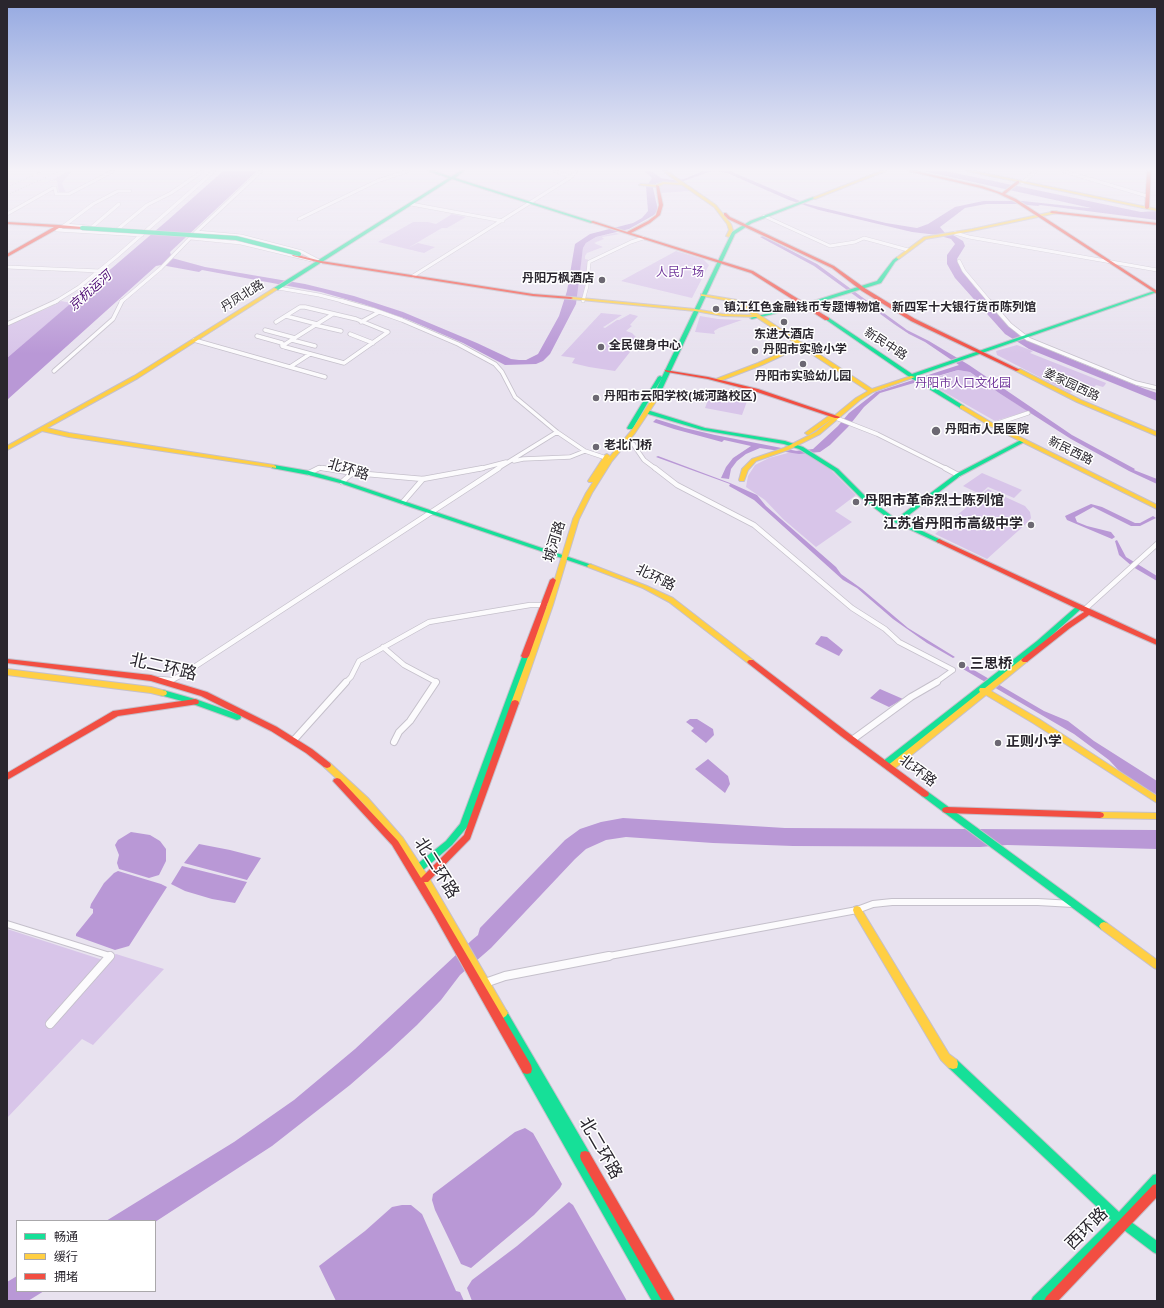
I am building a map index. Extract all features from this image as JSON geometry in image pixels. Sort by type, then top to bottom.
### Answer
[{"type":"main road","points":[[7,252],[48,232]]},
{"type":"main road","points":[[7,256],[49,232]]},
{"type":"main road","points":[[126,232],[230,239],[296,254],[321,262],[564,299],[693,311],[729,318],[757,317],[805,305],[879,282],[894,262],[925,238],[961,232]]},
{"type":"main road","name":"丹凤北路","points":[[42,429],[136,376],[367,232]]},
{"type":"main road","name":"新民中路","points":[[624,232],[752,272],[805,305],[913,377]]},
{"type":"main road","name":"城河路","points":[[425,879],[467,837],[576,519],[608,459],[636,421],[643,408],[693,311],[730,232]]},
{"type":"main road","name":"城河路","points":[[608,459],[626,440],[647,412],[668,371],[693,311],[703,295],[717,261],[734,232]]},
{"type":"main road","name":"姜家园西路","points":[[760,232],[833,267],[856,290],[912,320],[1078,401],[1157,435]]},
{"type":"main road","points":[[1064,232],[1155,293]]},
{"type":"main road","points":[[740,480],[740,471],[746,463],[760,454],[792,446],[818,432],[869,390],[913,377],[1023,337],[1155,293]]},
{"type":"main road","points":[[703,295],[735,301],[869,390]]},
{"type":"main road","points":[[717,380],[760,364],[801,345]]},
{"type":"main road","points":[[668,371],[717,380],[756,390],[836,418]]},
{"type":"main road","name":"新民西路","points":[[913,377],[992,425],[1157,507]]},
{"type":"main road","points":[[647,412],[704,429],[792,446],[812,454],[836,470],[863,497],[897,521],[1157,643]]},
{"type":"main road","points":[[7,444],[29,432],[42,429]]},
{"type":"main road","points":[[7,448],[42,429]]},
{"type":"main road","name":"北环路","points":[[42,429],[309,473],[342,482],[563,556],[621,577],[670,600],[852,740],[1157,965]]},
{"type":"main road","points":[[897,521],[958,476],[1023,440]]},
{"type":"main road","name":"城河路","points":[[419,868],[449,843],[464,826],[547,605]]},
{"type":"main road","points":[[887,766],[1084,610]]},
{"type":"main road","points":[[999,678],[1039,643],[1084,610]]},
{"type":"main road","name":"北二环路","points":[[7,661],[152,678],[204,694],[274,729],[310,751],[327,764],[365,800],[400,840],[419,868],[477,976],[659,1301]]},
{"type":"main road","name":"北二环路","points":[[7,672],[151,690],[232,714],[270,732],[323,767],[360,804],[395,843],[459,943]]},
{"type":"main road","points":[[986,688],[1157,800]]},
{"type":"main road","points":[[7,777],[116,713],[195,702]]},
{"type":"main road","points":[[946,810],[1157,816]]},
{"type":"main road","points":[[857,910],[945,1058],[1012,1122],[1122,1222],[1157,1248]]},
{"type":"main road","name":"北二环路","points":[[477,976],[485,983],[669,1301]]},
{"type":"main road","name":"西环路","points":[[1050,1301],[1122,1222],[1157,1179]]},
{"type":"main road","name":"西环路","points":[[1037,1301],[1157,1189]]},
{"type":"street","points":[[92,232],[142,235]]},
{"type":"street","points":[[7,324],[51,305],[79,287],[145,232]]},
{"type":"street","points":[[54,371],[102,330],[113,319],[122,301],[174,256],[196,232]]},
{"type":"street","points":[[196,232],[241,236],[302,252],[321,262]]},
{"type":"street","points":[[413,276],[485,232]]},
{"type":"street","points":[[800,232],[830,246],[854,242],[864,238],[908,250]]},
{"type":"street","points":[[952,234],[1157,270]]},
{"type":"street","points":[[191,238],[241,243],[321,262]]},
{"type":"street","points":[[580,301],[587,286],[589,262],[631,242],[643,238]]},
{"type":"street","points":[[959,261],[964,271],[977,288],[1010,325],[1023,337],[1136,383],[1157,388]]},
{"type":"street","points":[[7,267],[100,271]]},
{"type":"street","points":[[280,287],[320,295],[378,312],[402,320],[458,344],[495,364],[502,372],[515,397],[557,432],[585,451],[608,459]]},
{"type":"street","points":[[257,336],[282,344],[282,346],[344,363],[388,332],[360,321],[303,307],[276,322]]},
{"type":"street","points":[[360,321],[378,312]]},
{"type":"street","points":[[282,346],[333,314]]},
{"type":"street","points":[[286,316],[341,331]]},
{"type":"street","points":[[265,330],[315,346]]},
{"type":"street","points":[[350,334],[373,343]]},
{"type":"street","points":[[194,340],[325,377]]},
{"type":"street","points":[[290,367],[312,355]]},
{"type":"street","points":[[295,368],[312,355]]},
{"type":"street","points":[[992,425],[1028,413]]},
{"type":"street","points":[[836,418],[852,423],[907,448],[958,476]]},
{"type":"street","points":[[152,678],[172,680],[185,673],[557,432]]},
{"type":"street","points":[[626,440],[637,448],[644,460],[677,485],[734,513],[754,525],[852,608],[885,629],[899,642],[953,670],[929,688],[911,697],[852,740]]},
{"type":"street","points":[[309,473],[320,468],[355,473],[423,479],[482,469],[523,458],[570,457],[585,451]]},
{"type":"street","points":[[342,482],[350,475],[355,473]]},
{"type":"street","points":[[403,502],[423,479]]},
{"type":"street","points":[[1084,610],[1157,544]]},
{"type":"street","points":[[293,741],[351,677],[360,661],[429,622],[530,606],[547,605]]},
{"type":"street","points":[[383,647],[404,665],[436,682],[410,721],[399,732],[394,742]]},
{"type":"street","points":[[485,983],[505,976],[857,910],[873,904],[892,902],[944,904],[1038,902],[1074,904]]},
{"type":"street","points":[[7,924],[110,956],[50,1024]]},
{"type":"green space","points":[[395,232],[435,232],[408,248],[418,243],[435,247],[424,253],[378,242]]},
{"type":"green space","points":[[616,233],[620,234],[602,237],[604,239],[594,243],[603,247],[587,253],[585,256],[585,259],[589,260],[586,286],[583,298],[576,298],[583,248],[586,243],[596,237]]},
{"type":"green space","name":"人民广场","points":[[676,251],[703,259],[709,265],[692,298],[621,281]]},
{"type":"green space","points":[[61,301],[72,303],[7,358],[7,325]]},
{"type":"green space","name":"全民健身中心","points":[[601,313],[622,315],[603,327],[605,328],[630,314],[638,316],[630,325],[632,326],[626,331],[632,333],[637,338],[641,338],[615,371],[572,363],[575,358],[561,356]]},
{"type":"green space","points":[[700,316],[718,319],[742,320],[719,328],[714,331],[715,334],[695,332]]},
{"type":"green space","points":[[1017,345],[1033,351],[1030,353],[1106,383],[1103,387],[1096,385],[1091,391],[1075,389],[1070,393],[997,355],[996,351]]},
{"type":"green space","name":"丹阳市人口文化园","points":[[958,370],[970,372],[999,393],[1028,411],[995,421],[925,381]]},
{"type":"green space","points":[[711,392],[750,393],[742,415],[705,408]]},
{"type":"green space","points":[[799,450],[817,459],[830,469],[856,495],[835,511],[852,522],[816,547],[783,519],[765,500],[746,487],[748,476],[755,465],[769,458]]},
{"type":"green space","points":[[982,473],[1022,490],[1014,498],[988,487],[980,494],[963,486]]},
{"type":"green space","points":[[988,489],[1025,506],[1030,512],[1031,518],[987,559],[935,534]]},
{"type":"green space","points":[[7,929],[103,960],[116,954],[164,969],[93,1045],[82,1039],[7,1118]]},
{"type":"water","name":"京杭运河","points":[[154,232],[191,232],[170,252],[172,258],[205,267],[305,284],[354,296],[403,312],[511,359],[526,360],[538,354],[559,316],[567,291],[575,244],[590,234],[598,232],[616,232],[596,237],[586,243],[583,248],[576,304],[550,354],[543,361],[536,364],[505,365],[463,343],[409,320],[363,304],[321,292],[202,270],[199,272],[161,265],[156,266],[7,400],[7,358]]},
{"type":"water","points":[[912,232],[944,232],[963,241],[965,246],[957,259],[962,271],[1019,335],[1066,357],[1157,393],[1157,401],[1029,349],[1005,334],[955,278],[947,264],[947,255],[955,244],[951,239],[937,235]]},
{"type":"water","points":[[763,236],[817,264],[907,330],[929,341],[969,365],[1072,435],[1135,469],[1134,470],[1157,479],[1157,484],[1129,471],[1071,439],[999,393],[970,372],[958,370],[880,393],[864,407],[848,427],[830,445],[820,452],[799,454],[760,448],[746,454],[737,461],[731,469],[729,479],[721,478],[726,467],[733,458],[751,446],[724,440],[722,442],[653,422],[656,419],[715,435],[797,451],[813,449],[838,426],[849,413],[876,392],[959,365],[925,342],[894,324],[814,266],[760,237]]},
{"type":"water","points":[[658,456],[730,483],[757,495],[766,506],[836,567],[841,574],[862,589],[908,628],[955,657],[953,658],[927,643],[893,619],[857,588],[843,580],[754,500],[729,486],[730,484],[656,457]]},
{"type":"water","points":[[1091,504],[1102,507],[1135,523],[1140,523],[1153,516],[1156,518],[1140,526],[1131,526],[1093,507],[1075,517],[1077,522],[1111,532],[1115,537],[1112,539],[1067,520],[1065,516]]},
{"type":"water","points":[[1117,540],[1126,557],[1157,576],[1157,581],[1133,567],[1119,555],[1115,541]]},
{"type":"water","points":[[821,636],[827,637],[843,650],[839,656],[815,644]]},
{"type":"water","points":[[967,666],[1044,711],[1068,721],[1094,741],[1157,781],[1157,795],[1125,777],[1109,760],[1074,734],[963,669]]},
{"type":"water","points":[[880,689],[903,699],[889,707],[870,698]]},
{"type":"water","points":[[690,719],[697,719],[713,729],[714,735],[706,743],[691,731],[694,728],[686,722]]},
{"type":"water","points":[[708,759],[728,776],[730,784],[725,793],[695,769]]},
{"type":"water","points":[[623,818],[785,828],[1157,830],[1157,849],[1007,845],[980,847],[793,846],[713,843],[626,837],[606,840],[586,849],[575,859],[491,948],[460,975],[441,1000],[417,1025],[389,1051],[350,1085],[272,1146],[156,1221],[156,1220],[108,1220],[234,1142],[294,1100],[355,1049],[478,935],[480,928],[565,840],[580,829],[601,822]]},
{"type":"water","points":[[131,832],[150,835],[160,841],[166,849],[166,861],[159,875],[149,878],[119,869],[117,863],[119,855],[115,845],[118,840]]},
{"type":"water","points":[[199,844],[261,858],[247,880],[184,863]]},
{"type":"water","points":[[182,866],[247,882],[235,903],[212,899],[185,891],[171,884]]},
{"type":"water","points":[[118,871],[167,887],[129,946],[115,950],[76,936],[76,934],[93,913],[93,909],[90,908],[91,904],[104,883]]},
{"type":"water","points":[[525,1128],[533,1133],[562,1184],[534,1215],[471,1268],[461,1264],[435,1210],[432,1200],[433,1194],[515,1132]]},
{"type":"water","points":[[569,1202],[573,1205],[627,1301],[472,1301],[467,1288],[472,1280],[517,1246]]},
{"type":"water","points":[[411,1205],[422,1214],[456,1291],[460,1292],[464,1301],[336,1301],[319,1266],[365,1231],[392,1207]]},
{"type":"water","points":[[16,1277],[16,1292],[42,1292],[28,1301],[7,1301],[7,1282]]},
{"type":"traffic: fast","points":[[144,232],[236,238],[299,254]]},
{"type":"traffic: fast","points":[[276,289],[366,232]]},
{"type":"traffic: fast","points":[[654,400],[735,232]]},
{"type":"traffic: fast","points":[[752,318],[805,305],[879,282],[894,261],[898,258]]},
{"type":"traffic: fast","points":[[912,376],[1157,291]]},
{"type":"traffic: fast","points":[[827,319],[913,377],[962,407]]},
{"type":"traffic: fast","points":[[630,428],[660,377]]},
{"type":"traffic: fast","points":[[647,412],[704,429],[785,443],[801,448],[836,470],[863,497],[894,520],[939,541]]},
{"type":"traffic: fast","points":[[897,521],[958,475],[1023,441]]},
{"type":"traffic: fast","points":[[274,467],[309,473],[342,482],[590,566]]},
{"type":"traffic: fast","points":[[885,764],[1039,643],[1079,608]]},
{"type":"traffic: fast","points":[[419,868],[449,843],[464,826],[525,656]]},
{"type":"traffic: fast","points":[[163,693],[195,702],[237,717]]},
{"type":"traffic: fast","points":[[925,794],[1104,926]]},
{"type":"traffic: fast","points":[[503,1013],[585,1156]]},
{"type":"traffic: fast","points":[[953,1064],[1119,1220],[1157,1248]]},
{"type":"traffic: fast","points":[[527,1069],[659,1301]]},
{"type":"traffic: fast","points":[[1037,1301],[1119,1220],[1157,1179]]},
{"type":"traffic: slow","points":[[728,236],[730,232]]},
{"type":"traffic: slow","points":[[898,258],[925,238],[960,232]]},
{"type":"traffic: slow","points":[[7,448],[136,377],[276,289]]},
{"type":"traffic: slow","points":[[703,295],[735,301],[871,391]]},
{"type":"traffic: slow","points":[[571,298],[695,310],[723,315],[755,316]]},
{"type":"traffic: slow","points":[[718,380],[760,364],[801,345]]},
{"type":"traffic: slow","points":[[1018,370],[1079,401],[1157,434]]},
{"type":"traffic: slow","points":[[742,480],[745,469],[754,460],[786,449],[818,433],[858,399],[871,391],[913,377]]},
{"type":"traffic: slow","points":[[515,703],[550,605],[576,519],[589,493],[610,460],[633,432],[654,400]]},
{"type":"traffic: slow","points":[[962,407],[992,425],[1157,507]]},
{"type":"traffic: slow","points":[[808,433],[832,416]]},
{"type":"traffic: slow","points":[[42,429],[69,435],[274,467]]},
{"type":"traffic: slow","points":[[591,481],[607,456]]},
{"type":"traffic: slow","points":[[590,566],[645,587],[671,600],[751,662]]},
{"type":"traffic: slow","points":[[890,768],[1025,660]]},
{"type":"traffic: slow","points":[[7,672],[151,690],[163,693]]},
{"type":"traffic: slow","points":[[983,690],[1036,721],[1157,800]]},
{"type":"traffic: slow","points":[[327,765],[365,800],[400,840],[425,879],[503,1013]]},
{"type":"traffic: slow","points":[[1100,815],[1157,816]]},
{"type":"traffic: slow","points":[[857,910],[945,1057],[953,1064]]},
{"type":"traffic: slow","points":[[1104,926],[1157,965]]},
{"type":"traffic: jam","points":[[7,256],[49,232]]},
{"type":"traffic: jam","points":[[624,232],[752,272],[827,319]]},
{"type":"traffic: jam","points":[[759,232],[833,267],[864,290],[913,320],[1018,370]]},
{"type":"traffic: jam","points":[[1064,232],[1157,293]]},
{"type":"traffic: jam","points":[[294,255],[321,262],[533,295],[571,298]]},
{"type":"traffic: jam","points":[[667,371],[708,378],[756,390],[837,417]]},
{"type":"traffic: jam","points":[[939,541],[1089,612]]},
{"type":"traffic: jam","points":[[525,656],[553,580]]},
{"type":"traffic: jam","points":[[1025,660],[1068,626],[1089,612],[1157,643]]},
{"type":"traffic: jam","points":[[7,661],[151,678],[204,694],[274,729],[309,751],[327,765]]},
{"type":"traffic: jam","points":[[751,662],[925,794]]},
{"type":"traffic: jam","points":[[7,777],[116,713],[195,702]]},
{"type":"traffic: jam","points":[[425,879],[467,837],[515,703]]},
{"type":"traffic: jam","points":[[337,781],[395,843],[437,912],[527,1069]]},
{"type":"traffic: jam","points":[[946,810],[1100,815]]},
{"type":"traffic: jam","points":[[585,1156],[669,1301]]},
{"type":"traffic: jam","points":[[1050,1301],[1157,1189]]},
{"type":"place","name":"丹阳万枫酒店","points":[[602,280]]},
{"type":"place","name":"镇江红色金融钱币专题博物馆、新四军十大银行货币陈列馆","points":[[716,309]]},
{"type":"place","name":"东进大酒店","points":[[784,322]]},
{"type":"place","name":"全民健身中心","points":[[601,347]]},
{"type":"place","name":"丹阳市实验小学","points":[[755,351]]},
{"type":"place","name":"丹阳市实验幼儿园","points":[[803,364]]},
{"type":"place","name":"丹阳市云阳学校(城河路校区)","points":[[596,398]]},
{"type":"place","name":"丹阳市人民医院","points":[[936,431]]},
{"type":"place","name":"老北门桥","points":[[596,447]]},
{"type":"place","name":"丹阳市革命烈士陈列馆","points":[[856,502]]},
{"type":"place","name":"江苏省丹阳市高级中学","points":[[1031,525]]},
{"type":"place","name":"三思桥","points":[[962,665]]},
{"type":"place","name":"正则小学","points":[[998,743]]}]
